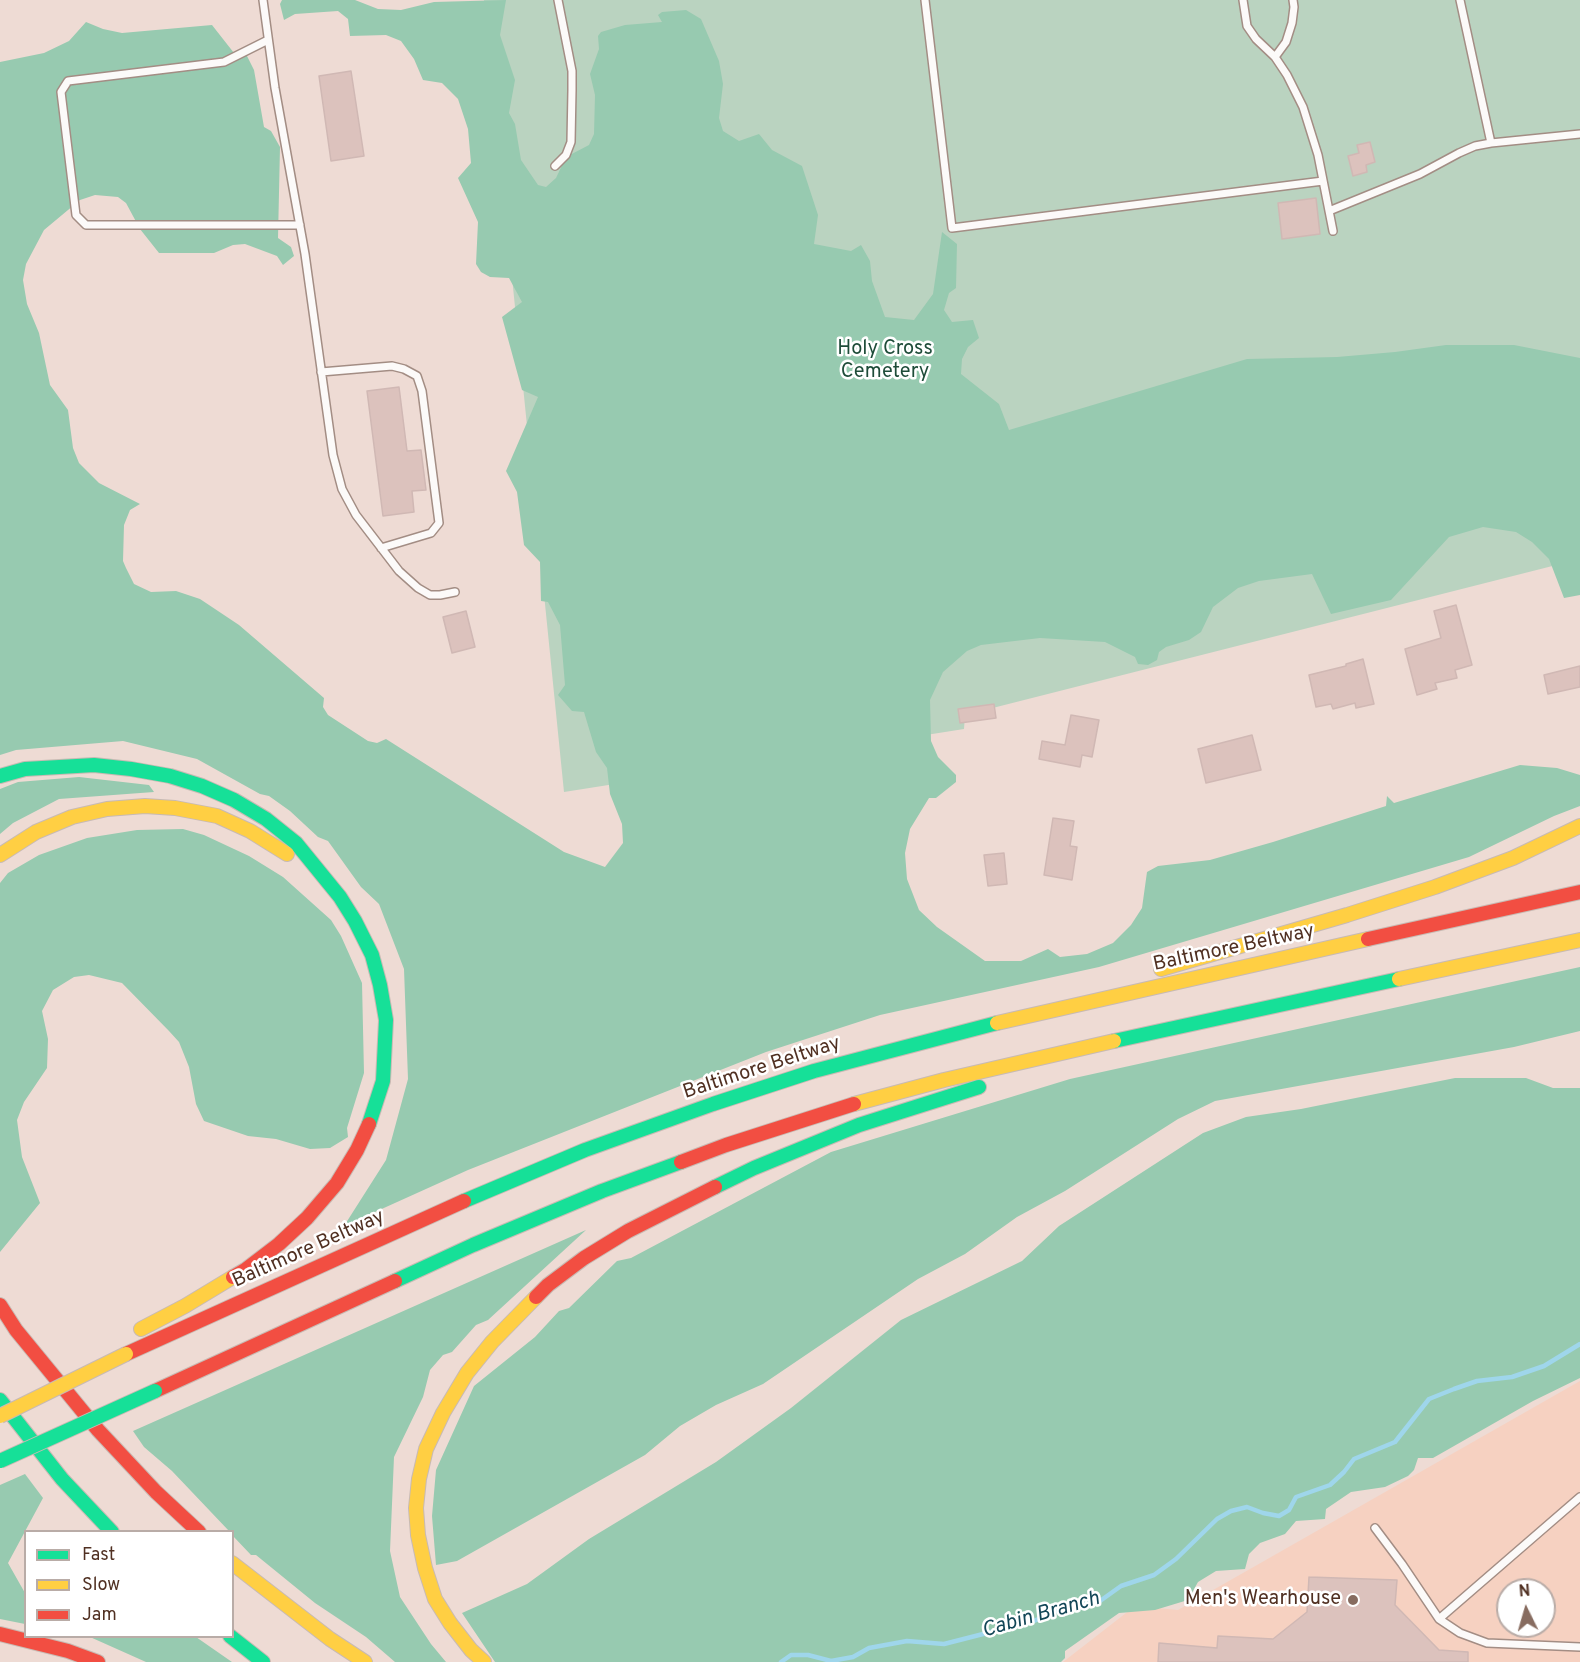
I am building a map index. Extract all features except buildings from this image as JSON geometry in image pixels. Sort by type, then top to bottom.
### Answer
[{"type":"highway","points":[[0,776],[25,769],[94,765],[170,776],[202,786],[234,800],[266,819],[296,843],[340,897],[372,955],[380,985],[386,1020],[383,1081],[372,1119],[337,1183],[279,1244],[245,1270],[185,1306],[126,1337]]},
{"type":"highway","points":[[0,855],[36,832],[72,817],[107,809],[145,806],[175,808],[217,816],[250,831],[287,854],[340,897]]},
{"type":"highway","points":[[1152,972],[1435,887],[1514,858],[1580,826]]},
{"type":"highway","name":"Baltimore Beltway","points":[[0,1416],[126,1354],[454,1205],[585,1150],[713,1104],[814,1071],[975,1028],[1580,892]]},
{"type":"highway","points":[[0,1461],[473,1245],[602,1191],[726,1145],[830,1111],[944,1080],[1580,940]]},
{"type":"highway","points":[[975,1028],[1130,979]]},
{"type":"highway","points":[[484,1662],[471,1650],[450,1623],[435,1599],[418,1535],[416,1508],[418,1488],[426,1449],[443,1413],[467,1373],[520,1312],[548,1285],[593,1253],[692,1198],[754,1168],[859,1125],[1109,1042]]},
{"type":"highway","points":[[0,1297],[16,1330]]},
{"type":"highway","points":[[0,1305],[16,1330],[98,1430],[156,1492],[197,1530]]},
{"type":"highway","points":[[74,1365],[0,1402],[62,1479],[110,1530]]},
{"type":"highway","points":[[234,1565],[330,1639],[365,1662]]},
{"type":"highway","points":[[0,1634],[98,1662]]},
{"type":"highway","points":[[233,1638],[263,1662]]},
{"type":"lane","points":[[263,0],[275,88],[305,254],[333,455],[342,489],[356,515],[399,571],[418,588],[430,595],[455,592]]},
{"type":"lane","points":[[555,166],[566,155],[571,142],[572,90],[572,71],[558,0]]},
{"type":"lane","points":[[925,0],[952,228],[1323,181]]},
{"type":"lane","points":[[1243,0],[1247,26],[1256,39],[1275,57],[1303,107],[1318,155],[1333,231]]},
{"type":"lane","points":[[1275,57],[1286,42],[1293,23],[1293,0]]},
{"type":"lane","points":[[1460,0],[1491,143]]},
{"type":"lane","points":[[268,40],[224,62],[68,81],[61,92],[76,215],[86,225],[300,225]]},
{"type":"lane","points":[[1329,211],[1420,174],[1475,146],[1580,134]]},
{"type":"lane","points":[[321,372],[392,366],[417,376],[422,392],[439,523],[431,533],[381,548]]},
{"type":"lane","points":[[1439,1619],[1580,1497]]},
{"type":"lane","points":[[1375,1528],[1439,1619],[1460,1633],[1487,1643],[1580,1647]]},
{"type":"shaded area","points":[[1580,1381],[1580,1662],[1063,1662],[1135,1606],[1178,1610]]},
{"type":"green space","points":[[282,0],[355,0],[378,9],[401,10],[434,2],[506,0],[500,35],[515,80],[509,113],[515,124],[521,160],[538,185],[546,187],[556,178],[566,157],[589,145],[594,134],[595,95],[590,74],[599,49],[598,36],[601,32],[625,25],[662,22],[658,15],[662,12],[686,10],[701,19],[719,61],[723,84],[719,118],[723,131],[739,141],[759,134],[772,150],[802,166],[818,215],[814,244],[851,251],[861,245],[870,261],[872,281],[885,317],[914,320],[933,294],[942,232],[957,244],[956,288],[949,293],[944,310],[952,322],[973,320],[979,338],[968,347],[962,359],[961,374],[999,404],[1009,430],[1247,359],[1337,357],[1446,345],[1514,345],[1580,358],[1580,595],[1564,598],[1549,559],[1532,542],[1516,532],[1483,527],[1449,537],[1391,600],[1331,614],[1312,574],[1259,581],[1238,588],[1213,607],[1201,632],[1189,640],[1166,647],[1159,652],[1157,660],[1148,665],[1138,664],[1135,657],[1105,642],[1040,638],[981,645],[967,651],[943,672],[930,700],[931,741],[938,757],[956,775],[956,782],[936,798],[929,798],[910,829],[905,853],[907,879],[919,910],[937,927],[985,961],[1021,961],[1048,949],[1060,957],[1087,954],[1113,943],[1131,925],[1142,908],[1147,872],[1158,866],[1210,860],[1273,842],[1386,806],[1387,796],[1394,803],[1520,765],[1557,768],[1580,775],[1580,806],[1469,857],[1099,967],[880,1015],[766,1052],[468,1170],[344,1226],[386,1160],[408,1079],[404,969],[379,904],[361,887],[328,841],[318,837],[290,811],[269,796],[260,794],[197,759],[123,741],[16,750],[0,755],[0,62],[44,53],[69,41],[86,22],[122,33],[212,25],[234,53],[246,54],[254,70],[264,127],[271,131],[280,147],[278,238],[291,247],[294,256],[283,265],[277,256],[245,244],[233,245],[214,253],[159,253],[140,229],[126,203],[118,197],[95,195],[80,200],[44,230],[26,264],[23,280],[27,304],[39,333],[50,385],[68,410],[73,448],[79,463],[99,483],[140,504],[130,510],[124,525],[123,561],[134,584],[151,592],[176,591],[200,599],[239,625],[324,698],[323,707],[328,715],[368,741],[377,743],[386,739],[564,852],[605,867],[623,843],[622,824],[610,794],[607,768],[596,752],[584,712],[572,711],[558,695],[565,685],[560,625],[548,602],[541,601],[540,562],[524,545],[517,492],[506,471],[538,397],[522,390],[502,317],[522,302],[509,278],[490,277],[481,272],[476,264],[478,222],[458,178],[471,163],[468,129],[458,99],[442,83],[423,80],[414,59],[401,41],[386,35],[350,36],[348,19],[338,11],[295,14],[284,20],[280,4]]},
{"type":"green space","name":"Holy Cross Cemetery","points":[[484,0],[1580,0],[1580,559],[965,715],[964,729],[564,792]]},
{"type":"green space","points":[[79,777],[149,785],[154,792],[59,799],[13,823],[0,834],[0,789],[18,782]]},
{"type":"green space","points":[[183,829],[204,835],[249,856],[283,877],[331,920],[341,936],[362,983],[364,1073],[347,1128],[348,1137],[330,1148],[310,1149],[276,1139],[248,1136],[204,1121],[196,1104],[189,1067],[179,1042],[122,983],[89,975],[74,977],[53,990],[42,1011],[48,1039],[47,1068],[24,1102],[17,1120],[22,1157],[40,1203],[0,1252],[0,883],[8,873],[39,855],[87,838],[137,830]]},
{"type":"green space","points":[[1580,967],[1580,1031],[1514,1047],[1215,1101],[1178,1119],[1065,1191],[1017,1217],[965,1254],[918,1279],[763,1384],[716,1405],[680,1426],[645,1455],[457,1561],[436,1565],[432,1516],[436,1470],[474,1386],[535,1337],[559,1311],[569,1308],[617,1261],[631,1258],[831,1152],[1070,1079]]},
{"type":"green space","points":[[1455,1078],[1526,1078],[1553,1088],[1580,1088],[1580,1378],[1533,1401],[1433,1458],[1418,1458],[1414,1470],[1408,1476],[1385,1487],[1351,1492],[1326,1509],[1325,1519],[1296,1521],[1285,1534],[1260,1543],[1249,1554],[1245,1569],[1216,1571],[1198,1582],[1188,1600],[1155,1610],[1119,1613],[1065,1651],[1065,1658],[1061,1662],[495,1662],[462,1613],[527,1584],[589,1539],[716,1462],[791,1408],[901,1320],[1022,1261],[1059,1226],[1203,1133],[1246,1117],[1301,1109]]},
{"type":"green space","points":[[586,1230],[488,1320],[476,1325],[452,1352],[443,1355],[430,1370],[423,1397],[394,1457],[390,1551],[400,1597],[431,1644],[446,1662],[395,1662],[366,1637],[315,1603],[256,1555],[251,1555],[234,1537],[234,1530],[228,1530],[172,1471],[144,1447],[133,1431]]},
{"type":"green space","points":[[25,1474],[43,1498],[8,1563],[24,1591],[24,1624],[0,1619],[0,1485]]},
{"type":"green space","points":[[92,1638],[197,1638],[232,1662],[146,1662]]},
{"type":"waterway","name":"Cabin Branch","points":[[781,1662],[791,1655],[808,1655],[831,1661],[853,1657],[869,1648],[907,1641],[944,1644],[1034,1621],[1058,1610],[1100,1601],[1121,1586],[1154,1575],[1176,1559],[1217,1519],[1231,1511],[1247,1507],[1279,1516],[1289,1510],[1296,1497],[1330,1485],[1354,1459],[1395,1442],[1429,1399],[1477,1381],[1512,1377],[1544,1366],[1580,1344]]},
{"type":"traffic: fast","points":[[0,776],[25,769],[94,765],[170,776],[202,786],[234,800],[266,819],[296,843],[340,897],[355,921],[372,955],[380,985],[386,1020],[383,1081],[369,1124]]},
{"type":"traffic: fast","points":[[1114,1041],[1399,979]]},
{"type":"traffic: fast","points":[[464,1201],[585,1150],[713,1104],[814,1071],[997,1023]]},
{"type":"traffic: fast","points":[[715,1187],[754,1168],[859,1125],[979,1087]]},
{"type":"traffic: fast","points":[[395,1281],[473,1245],[602,1191],[681,1162]]},
{"type":"traffic: fast","points":[[0,1461],[155,1391]]},
{"type":"traffic: fast","points":[[0,1400],[62,1479],[110,1530]]},
{"type":"traffic: fast","points":[[233,1638],[263,1662]]},
{"type":"traffic: slow","points":[[0,855],[36,832],[72,817],[107,809],[145,806],[175,808],[217,816],[250,831],[287,854]]},
{"type":"traffic: slow","points":[[1161,969],[1435,887],[1513,858],[1580,826]]},
{"type":"traffic: slow","points":[[997,1023],[1368,939]]},
{"type":"traffic: slow","points":[[1399,979],[1580,940]]},
{"type":"traffic: slow","points":[[854,1104],[944,1080],[1114,1041]]},
{"type":"traffic: slow","points":[[141,1329],[233,1277]]},
{"type":"traffic: slow","points":[[484,1662],[471,1650],[435,1599],[418,1535],[416,1508],[419,1479],[426,1449],[443,1413],[467,1373],[492,1342],[536,1297]]},
{"type":"traffic: slow","points":[[0,1416],[126,1354]]},
{"type":"traffic: slow","points":[[234,1565],[330,1639],[365,1662]]},
{"type":"traffic: jam","points":[[1368,939],[1580,892]]},
{"type":"traffic: jam","points":[[681,1162],[726,1145],[854,1104]]},
{"type":"traffic: jam","points":[[233,1277],[279,1244],[307,1218],[337,1183],[357,1150],[369,1124]]},
{"type":"traffic: jam","points":[[536,1297],[584,1258],[628,1231],[715,1187]]},
{"type":"traffic: jam","points":[[126,1354],[464,1201]]},
{"type":"traffic: jam","points":[[155,1391],[395,1281]]},
{"type":"traffic: jam","points":[[0,1305],[16,1330],[98,1430],[156,1492],[197,1530]]},
{"type":"traffic: jam","points":[[0,1634],[68,1651],[98,1662]]},
{"type":"place","name":"Men's Wearhouse","points":[[1353,1600]]}]
